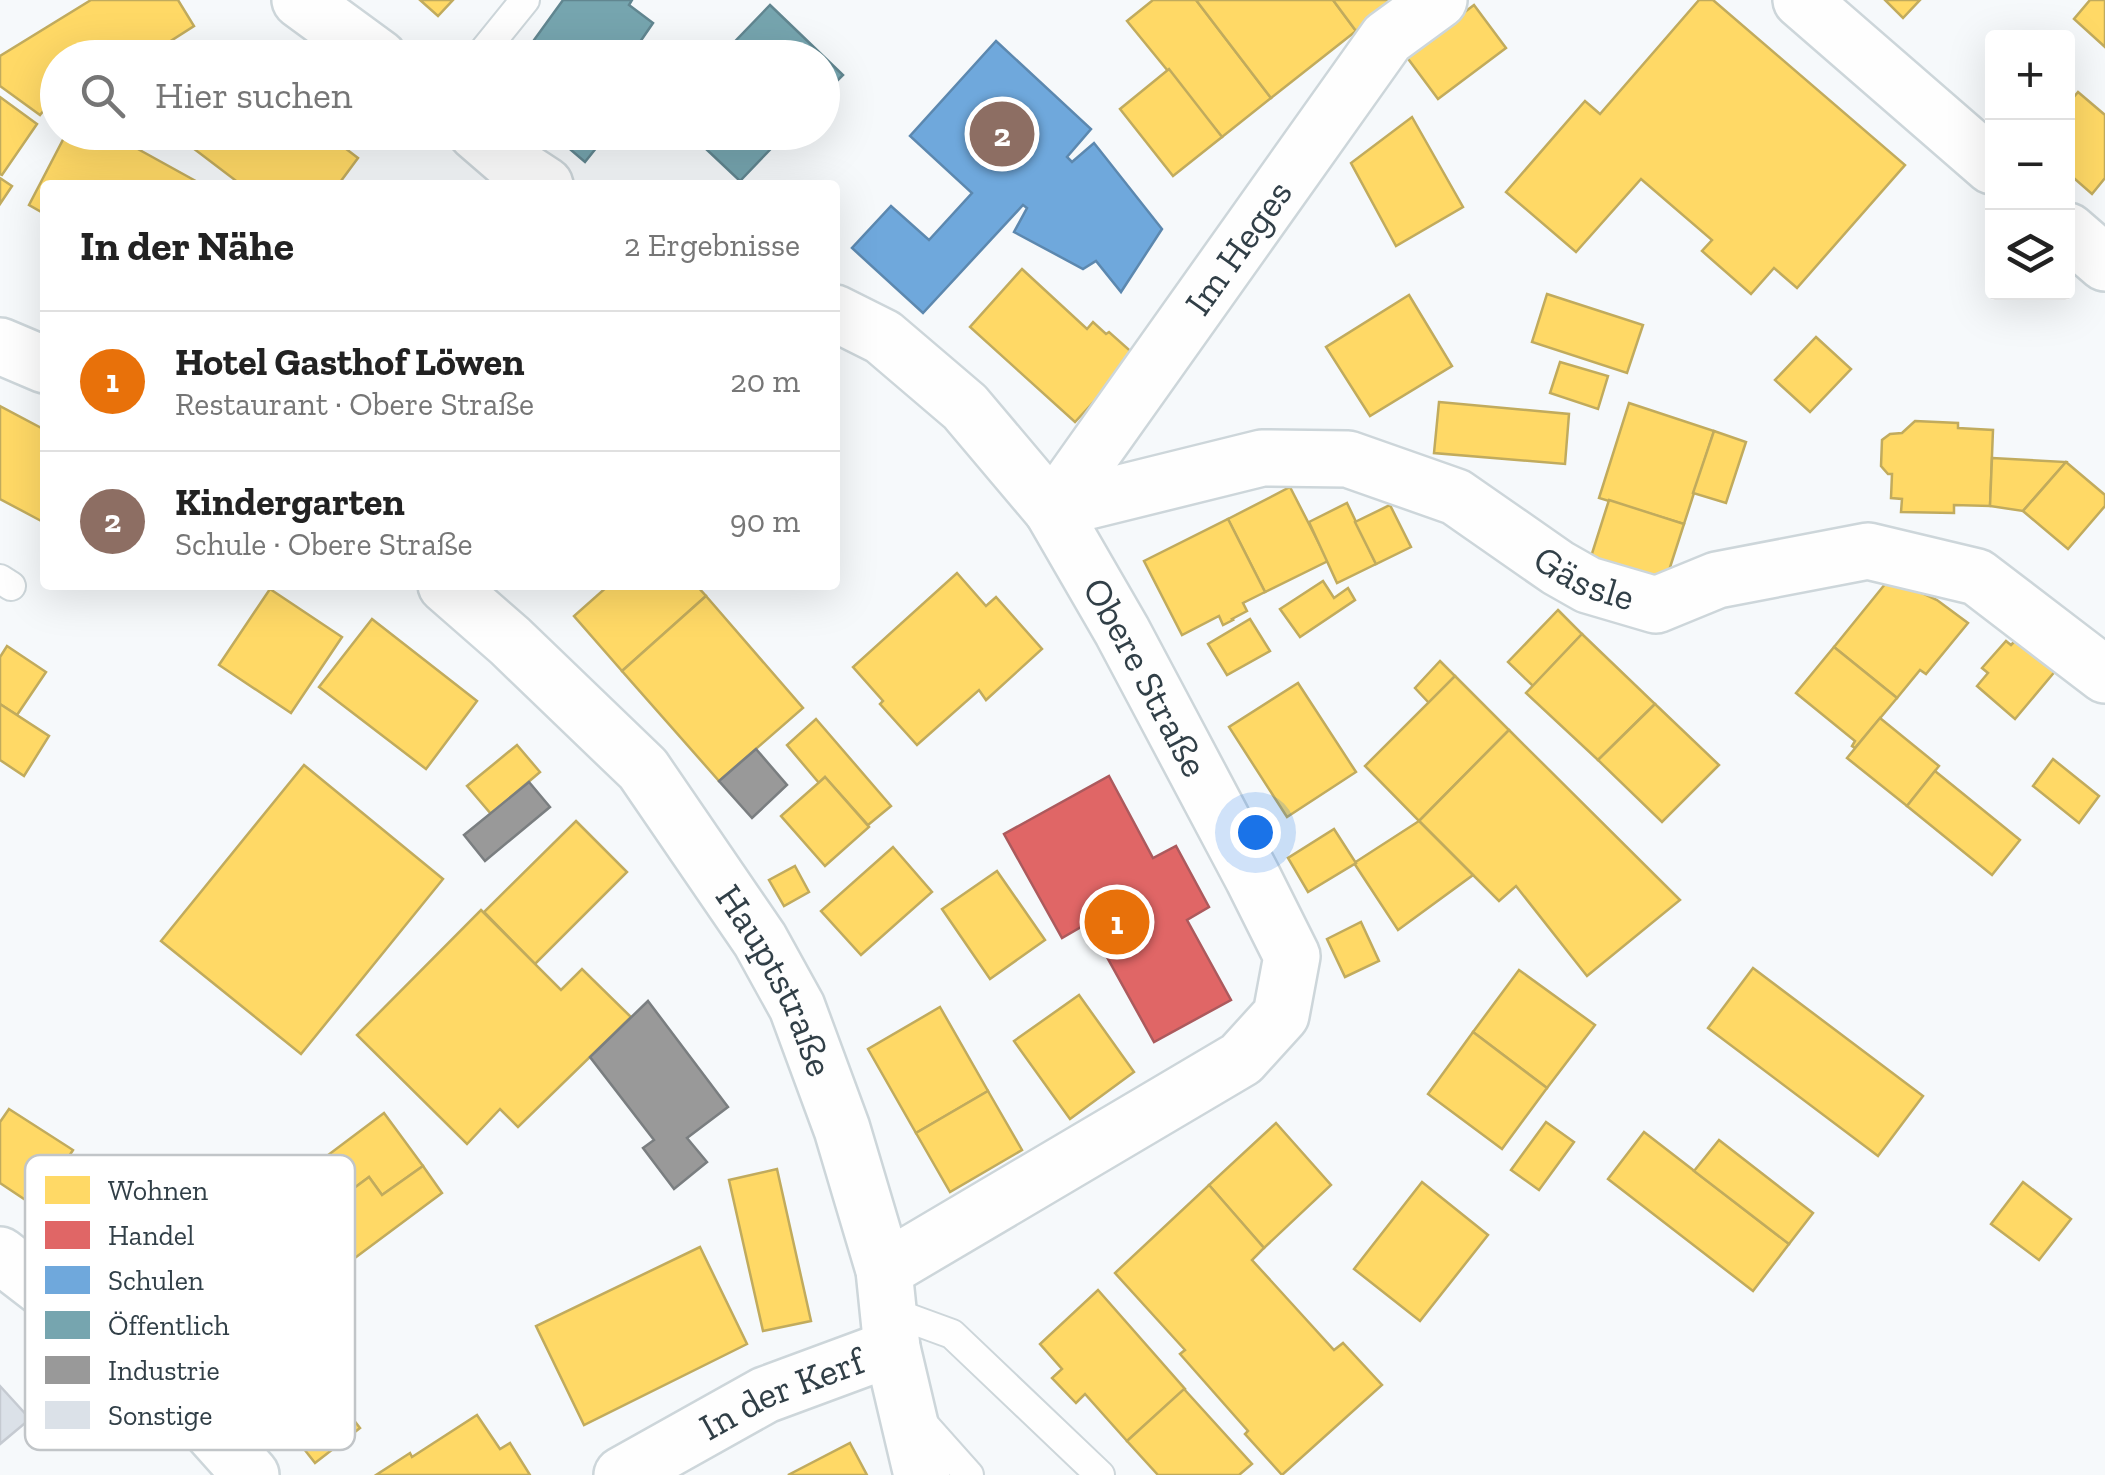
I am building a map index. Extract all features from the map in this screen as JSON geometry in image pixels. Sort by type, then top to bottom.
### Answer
[{"type":"street","points":[[300,0],[355,40]]},
{"type":"street","name":"Im Heges","points":[[1052,510],[1387,38],[1439,0]]},
{"type":"street","points":[[1801,0],[1985,160]]},
{"type":"street","points":[[497,150],[537,180]]},
{"type":"street","points":[[2075,237],[2105,263]]},
{"type":"street","name":"Obere Straße","points":[[840,316],[883,338],[965,407],[1052,510],[1122,631],[1292,956],[1281,1015],[1240,1059],[888,1310]]},
{"type":"street","points":[[0,346],[40,363]]},
{"type":"street","name":"Gässle","points":[[1052,510],[1262,458],[1348,459],[1456,497],[1588,585],[1656,605],[1717,580],[1868,551],[1977,576],[2105,676]]},
{"type":"street","name":"Hauptstraße","points":[[452,590],[642,769],[760,940],[798,1007],[842,1129],[888,1310],[922,1475]]},
{"type":"street","points":[[0,1255],[25,1274]]},
{"type":"street","name":"In der Kerf","points":[[622,1475],[765,1396],[888,1310]]},
{"type":"street","points":[[228,1450],[251,1475]]},
{"type":"lane","points":[[493,40],[526,0]]},
{"type":"lane","points":[[888,1310],[952,1334],[1100,1475]]},
{"type":"lane","points":[[907,1406],[968,1475]]},
{"type":"building: Wohnen","points":[[91,0],[178,0],[194,26],[172,40],[40,40],[40,115],[0,86],[0,56]]},
{"type":"building: Wohnen","points":[[420,0],[453,0],[438,16]]},
{"type":"building: Wohnen","points":[[1153,0],[1196,0],[1271,98],[1222,137],[1127,21]]},
{"type":"building: Wohnen","points":[[1196,0],[1333,0],[1356,31],[1271,98]]},
{"type":"building: Wohnen","points":[[1333,0],[1405,0],[1356,31]]},
{"type":"building: Wohnen","points":[[1699,0],[1713,0],[1905,165],[1797,288],[1774,268],[1751,294],[1702,251],[1712,240],[1641,179],[1576,252],[1506,192],[1585,101],[1600,114]]},
{"type":"building: Wohnen","points":[[1885,0],[1920,0],[1903,18]]},
{"type":"building: Wohnen","points":[[2090,0],[2105,0],[2105,47],[2074,19]]},
{"type":"building: Wohnen","points":[[1474,5],[1506,48],[1438,99],[1406,56]]},
{"type":"building: Wohnen","points":[[1169,69],[1222,137],[1173,176],[1120,109]]},
{"type":"building: Wohnen","points":[[2078,92],[2105,115],[2105,178],[2092,194],[2075,179]]},
{"type":"building: Wohnen","points":[[0,97],[37,124],[2,175],[0,174]]},
{"type":"building: Wohnen","points":[[1412,117],[1463,207],[1396,246],[1351,163]]},
{"type":"building: Wohnen","points":[[58,150],[140,150],[194,180],[42,180]]},
{"type":"building: Wohnen","points":[[196,150],[348,150],[358,158],[342,180],[235,180]]},
{"type":"building: Wohnen","points":[[0,178],[12,186],[0,204]]},
{"type":"building: Wohnen","points":[[40,184],[40,211],[29,205]]},
{"type":"building: Wohnen","points":[[1022,269],[1087,329],[1093,322],[1136,356],[1075,422],[970,327]]},
{"type":"building: Wohnen","points":[[1547,294],[1643,325],[1627,373],[1532,342]]},
{"type":"building: Wohnen","points":[[1409,295],[1452,366],[1370,416],[1326,347]]},
{"type":"building: Wohnen","points":[[1816,337],[1851,369],[1810,412],[1775,380]]},
{"type":"building: Wohnen","points":[[1560,362],[1608,376],[1598,409],[1550,393]]},
{"type":"building: Wohnen","points":[[1439,402],[1569,414],[1565,464],[1434,453]]},
{"type":"building: Wohnen","points":[[1629,403],[1714,431],[1684,524],[1599,498]]},
{"type":"building: Wohnen","points":[[0,406],[40,427],[40,520],[0,499]]},
{"type":"building: Wohnen","points":[[1915,421],[1993,430],[1990,506],[1954,505],[1954,513],[1901,512],[1902,499],[1891,498],[1892,474],[1881,466],[1882,440],[1890,434],[1902,433]]},
{"type":"building: Wohnen","points":[[1714,431],[1746,442],[1726,503],[1693,493]]},
{"type":"building: Wohnen","points":[[1992,458],[2066,462],[2023,511],[1990,506]]},
{"type":"building: Wohnen","points":[[2066,462],[2105,495],[2105,506],[2068,549],[2023,511]]},
{"type":"building: Wohnen","points":[[1290,487],[1328,561],[1265,592],[1228,519]]},
{"type":"building: Wohnen","points":[[1609,500],[1684,524],[1664,586],[1589,563]]},
{"type":"building: Wohnen","points":[[1347,503],[1376,564],[1337,583],[1309,522]]},
{"type":"building: Wohnen","points":[[1390,505],[1411,547],[1376,564],[1355,522]]},
{"type":"building: Wohnen","points":[[1228,519],[1265,592],[1243,603],[1247,611],[1233,620],[1223,625],[1219,616],[1182,635],[1144,561]]},
{"type":"building: Wohnen","points":[[957,573],[986,606],[996,597],[1042,649],[986,700],[979,690],[917,745],[853,667]]},
{"type":"building: Wohnen","points":[[1890,578],[1937,600],[1968,623],[1926,674],[1920,670],[1897,698],[1834,647]]},
{"type":"building: Wohnen","points":[[1323,581],[1334,598],[1348,588],[1355,600],[1300,637],[1280,609]]},
{"type":"building: Wohnen","points":[[269,590],[342,637],[291,713],[219,665]]},
{"type":"building: Wohnen","points":[[603,590],[701,590],[706,596],[622,671],[574,616]]},
{"type":"building: Wohnen","points":[[706,596],[803,708],[719,781],[622,671]]},
{"type":"building: Wohnen","points":[[1558,610],[1582,634],[1533,686],[1508,662]]},
{"type":"building: Wohnen","points":[[372,619],[477,701],[426,769],[319,687]]},
{"type":"building: Wohnen","points":[[1250,619],[1270,651],[1227,675],[1208,644]]},
{"type":"building: Wohnen","points":[[1582,634],[1655,704],[1598,760],[1526,693]]},
{"type":"building: Wohnen","points":[[2019,637],[2057,669],[2015,719],[1977,686],[1988,673],[1982,668],[2006,641],[2011,645]]},
{"type":"building: Wohnen","points":[[7,646],[46,672],[17,715],[0,704],[0,657]]},
{"type":"building: Wohnen","points":[[1834,647],[1897,698],[1855,748],[1855,741],[1796,693]]},
{"type":"building: Wohnen","points":[[1440,661],[1455,676],[1429,703],[1415,688]]},
{"type":"building: Wohnen","points":[[1455,676],[1509,730],[1419,821],[1365,766]]},
{"type":"building: Wohnen","points":[[1298,683],[1356,772],[1287,817],[1229,727]]},
{"type":"building: Wohnen","points":[[0,704],[49,736],[24,776],[0,760]]},
{"type":"building: Wohnen","points":[[1655,704],[1719,765],[1662,822],[1598,760]]},
{"type":"building: Wohnen","points":[[1880,718],[1939,766],[1907,806],[1847,758]]},
{"type":"building: Wohnen","points":[[816,719],[891,806],[868,825],[825,777],[819,783],[787,745]]},
{"type":"building: Wohnen","points":[[1509,730],[1680,900],[1587,976],[1516,886],[1499,901],[1419,821]]},
{"type":"building: Wohnen","points":[[517,745],[540,772],[491,814],[467,786]]},
{"type":"building: Wohnen","points":[[2053,759],[2099,796],[2079,823],[2033,786]]},
{"type":"building: Wohnen","points":[[304,765],[443,879],[301,1054],[161,941]]},
{"type":"building: Wohnen","points":[[1935,771],[2020,840],[1992,875],[1907,806]]},
{"type":"building: Wohnen","points":[[825,777],[869,827],[825,866],[781,816]]},
{"type":"building: Wohnen","points":[[576,821],[627,872],[535,964],[484,912]]},
{"type":"building: Wohnen","points":[[1419,821],[1473,875],[1398,930],[1354,863]]},
{"type":"building: Wohnen","points":[[1334,829],[1356,863],[1308,892],[1288,858]]},
{"type":"building: Wohnen","points":[[893,847],[932,892],[861,955],[821,911]]},
{"type":"building: Wohnen","points":[[795,866],[809,892],[784,906],[769,880]]},
{"type":"building: Wohnen","points":[[997,871],[1045,940],[990,979],[942,909]]},
{"type":"building: Wohnen","points":[[481,910],[561,990],[582,969],[631,1017],[518,1127],[500,1109],[467,1144],[357,1035]]},
{"type":"building: Wohnen","points":[[1361,922],[1379,961],[1345,977],[1327,939]]},
{"type":"building: Wohnen","points":[[1753,968],[1923,1096],[1878,1156],[1708,1028]]},
{"type":"building: Wohnen","points":[[1519,970],[1595,1025],[1547,1088],[1473,1032]]},
{"type":"building: Wohnen","points":[[1079,995],[1134,1072],[1070,1119],[1014,1041]]},
{"type":"building: Wohnen","points":[[940,1007],[988,1091],[916,1133],[868,1049]]},
{"type":"building: Wohnen","points":[[1473,1032],[1547,1088],[1502,1149],[1428,1094]]},
{"type":"building: Wohnen","points":[[988,1091],[1022,1150],[950,1192],[916,1133]]},
{"type":"building: Wohnen","points":[[9,1109],[73,1150],[70,1155],[25,1155],[25,1200],[0,1183],[0,1122]]},
{"type":"building: Wohnen","points":[[384,1113],[423,1166],[382,1195],[369,1177],[355,1187],[355,1155],[328,1155]]},
{"type":"building: Wohnen","points":[[1546,1122],[1574,1142],[1539,1190],[1511,1170]]},
{"type":"building: Wohnen","points":[[1276,1123],[1331,1185],[1264,1248],[1209,1185]]},
{"type":"building: Wohnen","points":[[1644,1132],[1789,1244],[1753,1291],[1608,1179]]},
{"type":"building: Wohnen","points":[[1719,1140],[1813,1213],[1789,1244],[1694,1171]]},
{"type":"building: Wohnen","points":[[423,1166],[442,1193],[355,1258],[355,1187],[369,1177],[382,1195]]},
{"type":"building: Wohnen","points":[[777,1169],[811,1321],[763,1331],[729,1180]]},
{"type":"building: Wohnen","points":[[1422,1182],[1488,1235],[1420,1321],[1354,1269]]},
{"type":"building: Wohnen","points":[[2023,1182],[2071,1219],[2039,1260],[1991,1224]]},
{"type":"building: Wohnen","points":[[1209,1185],[1264,1248],[1252,1260],[1334,1350],[1343,1343],[1382,1385],[1282,1475],[1180,1354],[1185,1350],[1115,1273]]},
{"type":"building: Wohnen","points":[[700,1247],[747,1344],[584,1425],[536,1326]]},
{"type":"building: Wohnen","points":[[1098,1290],[1185,1389],[1127,1441],[1085,1394],[1076,1403],[1052,1378],[1062,1369],[1040,1344]]},
{"type":"building: Wohnen","points":[[1184,1389],[1252,1464],[1239,1475],[1158,1475],[1127,1441]]},
{"type":"building: Wohnen","points":[[477,1415],[500,1449],[510,1443],[530,1475],[376,1475],[410,1453],[412,1457]]},
{"type":"building: Wohnen","points":[[850,1443],[867,1475],[788,1475]]},
{"type":"building: Wohnen","points":[[305,1450],[332,1450],[315,1463]]},
{"type":"building: Handel","points":[[1109,776],[1153,858],[1176,846],[1209,907],[1187,920],[1231,1000],[1154,1042],[1088,923],[1062,938],[1004,834]]},
{"type":"building: Schulen","points":[[996,41],[1091,129],[1067,157],[1072,162],[1094,143],[1162,229],[1121,292],[1096,261],[1083,269],[1014,232],[1027,208],[1023,205],[923,313],[852,248],[891,206],[929,240],[972,193],[910,136]]},
{"type":"building: Öffentlich","points":[[563,0],[632,0],[629,5],[653,23],[641,40],[534,40]]},
{"type":"building: Öffentlich","points":[[770,5],[806,40],[736,40]]},
{"type":"building: Öffentlich","points":[[571,150],[595,150],[585,162]]},
{"type":"building: Öffentlich","points":[[707,150],[770,150],[739,180]]},
{"type":"building: Industrie","points":[[756,749],[787,785],[752,818],[719,781]]},
{"type":"building: Industrie","points":[[529,782],[550,807],[485,861],[464,835]]},
{"type":"building: Industrie","points":[[648,1001],[728,1107],[687,1138],[707,1162],[674,1189],[643,1148],[654,1140],[590,1057]]},
{"type":"building: Sonstige","points":[[0,1386],[25,1414],[25,1423],[0,1444]]},
{"type":"place","name":"Kindergarten","points":[[1002,134]]},
{"type":"place","name":"Hotel Gasthof Löwen","points":[[1117,922]]}]
